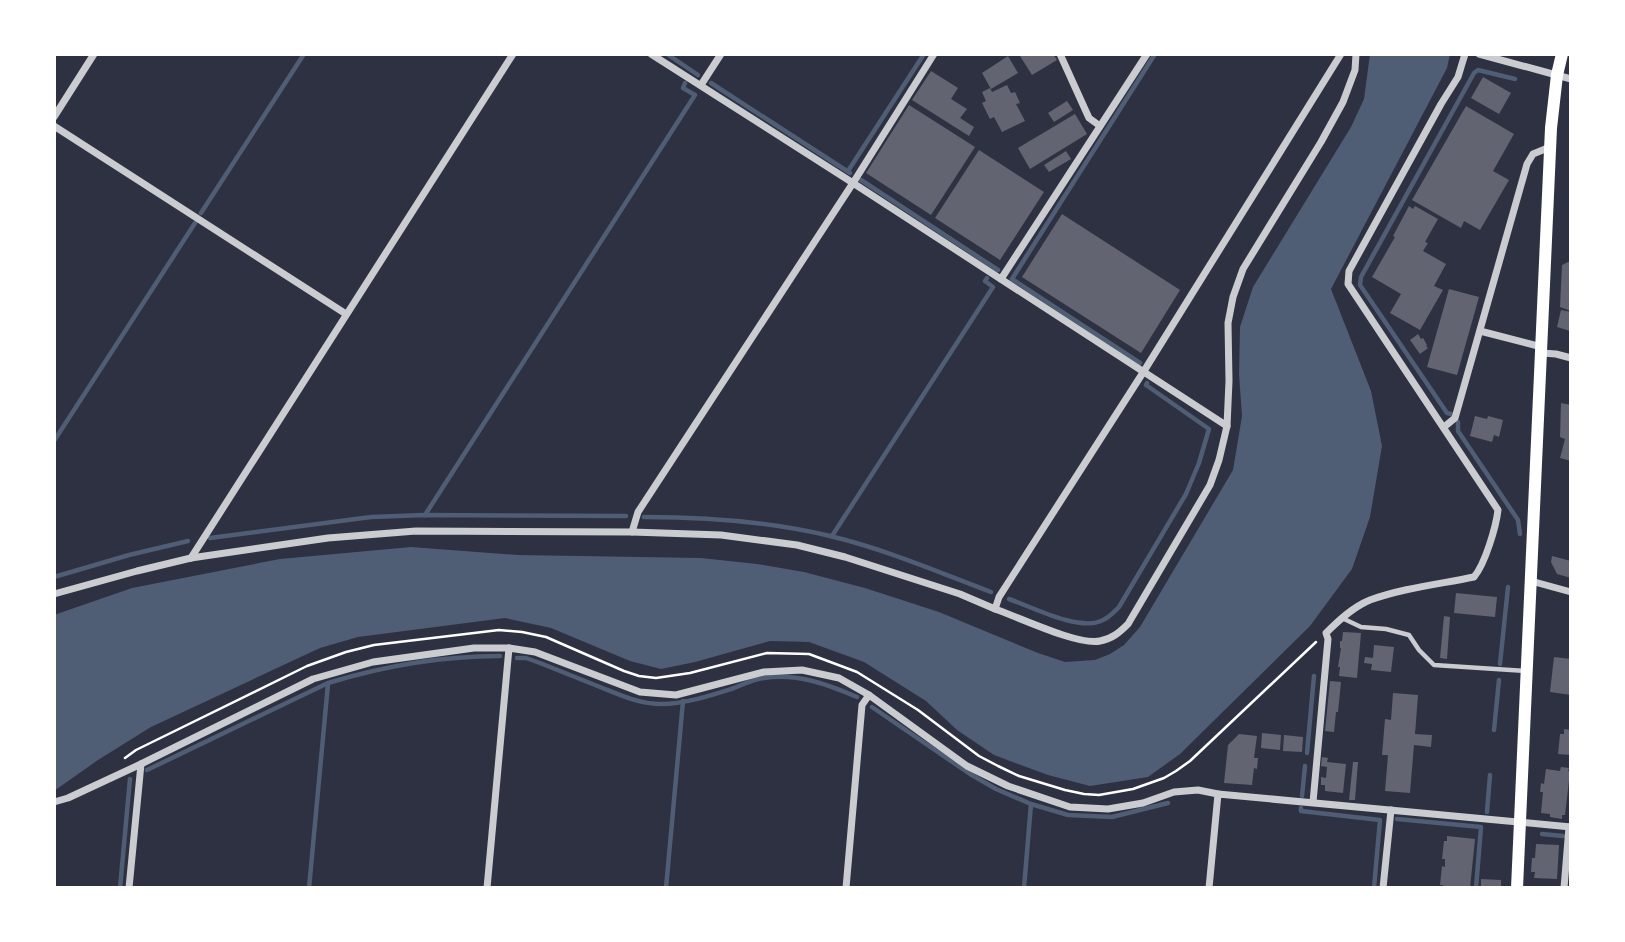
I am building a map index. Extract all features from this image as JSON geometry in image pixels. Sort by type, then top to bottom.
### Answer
[{"type":"main road","points":[[1517,888],[1550,147],[1557,75],[1562,54]]},
{"type":"street","points":[[54,117],[94,54]]},
{"type":"street","points":[[191,558],[513,54]]},
{"type":"street","points":[[651,54],[1227,426]]},
{"type":"street","points":[[701,85],[721,54]]},
{"type":"street","points":[[632,532],[638,512],[853,183],[933,54]]},
{"type":"street","points":[[1060,54],[1089,118],[1100,125]]},
{"type":"street","points":[[1001,279],[1147,54]]},
{"type":"street","points":[[995,609],[999,597],[1144,371],[1341,54]]},
{"type":"street","points":[[54,594],[137,570],[191,558],[328,538],[416,531],[720,535],[797,545],[845,556],[960,594],[1073,638],[1100,642],[1119,633],[1128,624],[1210,485],[1227,426],[1228,323],[1233,297],[1243,269],[1343,102],[1355,70],[1356,54]]},
{"type":"street","points":[[1313,802],[1328,639],[1326,633],[1348,612],[1369,600],[1474,577],[1480,570],[1497,520],[1498,510],[1348,284],[1349,271],[1458,77],[1465,54]]},
{"type":"street","points":[[1479,54],[1571,79]]},
{"type":"street","points":[[54,126],[346,314]]},
{"type":"street","points":[[1444,427],[1455,418],[1527,164],[1533,154],[1550,147]]},
{"type":"street","points":[[1480,331],[1571,358]]},
{"type":"street","points":[[1531,581],[1571,592]]},
{"type":"street","points":[[54,803],[141,764],[313,679],[373,662],[474,648],[509,648],[535,652],[640,692],[676,695],[764,672],[802,670],[839,678],[869,695],[967,766],[1008,786],[1070,807],[1108,809],[1143,803],[1174,792],[1198,790],[1570,827],[1564,888]]},
{"type":"street","points":[[486,888],[509,648]]},
{"type":"street","points":[[846,888],[862,705],[869,695]]},
{"type":"street","points":[[129,888],[141,764]]},
{"type":"street","points":[[1209,888],[1218,793]]},
{"type":"street","points":[[1383,888],[1391,810]]},
{"type":"lane","points":[[1342,618],[1361,627],[1386,629],[1409,635],[1434,665],[1527,671]]},
{"type":"path","points":[[125,758],[136,750],[307,666],[346,652],[374,645],[499,630],[546,637],[624,671],[656,678],[690,673],[767,653],[809,654],[858,671],[918,710],[979,756],[1020,776],[1065,790],[1099,795],[1133,789],[1164,778],[1190,761],[1326,633]]},
{"type":"water","points":[[1370,54],[1450,54],[1447,68],[1331,289],[1371,391],[1382,446],[1370,517],[1352,569],[1310,626],[1180,754],[1148,777],[1090,786],[1048,775],[994,755],[957,730],[926,701],[864,662],[809,642],[770,641],[661,669],[630,661],[551,628],[505,618],[358,637],[320,648],[151,727],[54,791],[54,615],[132,588],[280,559],[411,547],[518,555],[701,558],[757,564],[804,572],[865,588],[939,612],[1065,662],[1095,660],[1110,654],[1124,645],[1140,627],[1233,470],[1242,416],[1240,327],[1253,287],[1351,127],[1364,99]]},
{"type":"building","points":[[1053,54],[1057,60],[1032,75],[1020,56]]},
{"type":"building","points":[[1008,56],[1018,73],[991,89],[982,73]]},
{"type":"building","points":[[931,71],[958,88],[951,99],[967,109],[960,118],[974,127],[969,136],[912,100]]},
{"type":"building","points":[[1483,77],[1511,93],[1499,114],[1471,98]]},
{"type":"building","points":[[1007,85],[1011,93],[1015,92],[1020,103],[1016,104],[1025,121],[1002,132],[994,117],[990,119],[982,103],[986,101],[982,92],[990,88],[992,92]]},
{"type":"building","points":[[1067,101],[1073,110],[1054,122],[1048,113]]},
{"type":"building","points":[[909,105],[975,147],[931,215],[866,173]]},
{"type":"building","points":[[1466,106],[1514,134],[1493,171],[1509,180],[1480,230],[1464,221],[1461,228],[1412,200]]},
{"type":"building","points":[[1075,114],[1087,134],[1030,169],[1018,148]]},
{"type":"building","points":[[979,150],[1044,192],[1000,260],[935,218]]},
{"type":"building","points":[[1066,151],[1071,159],[1049,172],[1044,165]]},
{"type":"building","points":[[1409,206],[1413,209],[1415,206],[1438,219],[1423,251],[1446,264],[1434,286],[1443,290],[1420,330],[1390,313],[1401,294],[1372,277]]},
{"type":"building","points":[[1062,214],[1180,290],[1141,353],[1022,277]]},
{"type":"building","points":[[1571,262],[1571,311],[1560,307],[1562,265]]},
{"type":"building","points":[[1449,289],[1479,297],[1457,375],[1427,367]]},
{"type":"building","points":[[1561,310],[1571,312],[1570,331],[1557,327]]},
{"type":"building","points":[[1418,334],[1428,348],[1420,354],[1410,340]]},
{"type":"building","points":[[1561,403],[1571,405],[1571,461],[1560,458],[1565,439],[1560,437]]},
{"type":"building","points":[[1475,416],[1503,420],[1499,437],[1494,435],[1492,442],[1470,436]]},
{"type":"building","points":[[1552,556],[1571,561],[1571,578],[1557,574],[1551,562]]},
{"type":"building","points":[[1456,593],[1497,597],[1495,617],[1454,613]]},
{"type":"building","points":[[1444,616],[1450,617],[1447,659],[1440,658]]},
{"type":"building","points":[[1343,632],[1361,633],[1357,678],[1339,676],[1340,641]]},
{"type":"building","points":[[1374,645],[1394,647],[1391,672],[1371,670],[1372,664],[1364,663],[1365,657],[1373,658]]},
{"type":"building","points":[[1554,657],[1571,659],[1571,695],[1550,692]]},
{"type":"building","points":[[1330,681],[1341,682],[1334,732],[1325,731]]},
{"type":"building","points":[[1393,693],[1418,695],[1415,734],[1432,735],[1431,747],[1414,745],[1410,793],[1385,791],[1388,755],[1382,755],[1385,719],[1391,720]]},
{"type":"building","points":[[1564,729],[1571,730],[1570,755],[1558,754],[1560,734],[1564,734]]},
{"type":"building","points":[[1262,733],[1281,735],[1280,750],[1261,748]]},
{"type":"building","points":[[1239,734],[1257,736],[1254,758],[1258,758],[1257,769],[1254,768],[1252,785],[1224,783],[1228,745]]},
{"type":"building","points":[[1284,735],[1303,737],[1302,752],[1283,751]]},
{"type":"building","points":[[1322,757],[1328,758],[1327,762],[1346,764],[1343,793],[1325,791],[1325,785],[1321,785],[1321,777],[1326,778],[1327,767],[1321,766]]},
{"type":"building","points":[[1353,762],[1358,762],[1355,800],[1349,800]]},
{"type":"building","points":[[1561,767],[1569,768],[1570,772],[1565,815],[1562,815],[1562,819],[1541,813],[1543,792],[1540,792],[1546,769],[1560,771]]},
{"type":"building","points":[[1447,836],[1475,839],[1470,888],[1443,888],[1443,885],[1440,885],[1442,866],[1445,867],[1445,859],[1442,859]]},
{"type":"building","points":[[1536,844],[1559,845],[1557,879],[1534,878],[1535,872],[1531,872]]},
{"type":"building","points":[[1481,879],[1501,880],[1501,888],[1481,888]]},
{"type":"waterway","points":[[201,213],[304,54]]},
{"type":"waterway","points":[[667,54],[698,75]]},
{"type":"waterway","points":[[848,171],[924,54]]},
{"type":"waterway","points":[[1012,279],[1155,54]]},
{"type":"waterway","points":[[1451,414],[1447,413],[1360,285],[1361,277],[1474,73],[1478,70],[1515,79]]},
{"type":"waterway","points":[[425,515],[695,95],[683,88],[685,83]]},
{"type":"waterway","points":[[711,83],[850,173]]},
{"type":"waterway","points":[[861,180],[998,270]]},
{"type":"waterway","points":[[54,441],[195,223]]},
{"type":"waterway","points":[[832,536],[993,287],[985,281],[987,278]]},
{"type":"waterway","points":[[1012,279],[1140,363]]},
{"type":"waterway","points":[[1009,599],[1055,617],[1080,623],[1101,621],[1119,607],[1186,494],[1209,429],[1146,385],[1147,383]]},
{"type":"waterway","points":[[1458,422],[1458,431],[1518,520],[1520,534]]},
{"type":"waterway","points":[[210,538],[371,517],[626,516]]},
{"type":"waterway","points":[[644,517],[737,521],[807,531],[871,547],[991,592]]},
{"type":"waterway","points":[[54,577],[188,541]]},
{"type":"waterway","points":[[1500,664],[1508,587]]},
{"type":"waterway","points":[[147,770],[328,683],[413,663],[500,656]]},
{"type":"waterway","points":[[517,658],[526,658],[622,696],[653,704],[689,701],[756,679],[776,677],[812,681],[857,697]]},
{"type":"waterway","points":[[1307,753],[1314,676]]},
{"type":"waterway","points":[[1494,730],[1499,680]]},
{"type":"waterway","points":[[309,888],[328,684]]},
{"type":"waterway","points":[[666,888],[683,701]]},
{"type":"waterway","points":[[872,707],[970,774],[1031,804]]},
{"type":"waterway","points":[[1302,796],[1305,766]]},
{"type":"waterway","points":[[1487,812],[1490,775]]},
{"type":"waterway","points":[[120,888],[130,779]]},
{"type":"waterway","points":[[1024,888],[1031,804],[1068,815],[1112,817],[1168,803]]},
{"type":"waterway","points":[[1301,808],[1301,811],[1380,820],[1374,888]]},
{"type":"waterway","points":[[1397,819],[1481,827],[1476,888]]},
{"type":"waterway","points":[[1542,834],[1563,836]]}]
